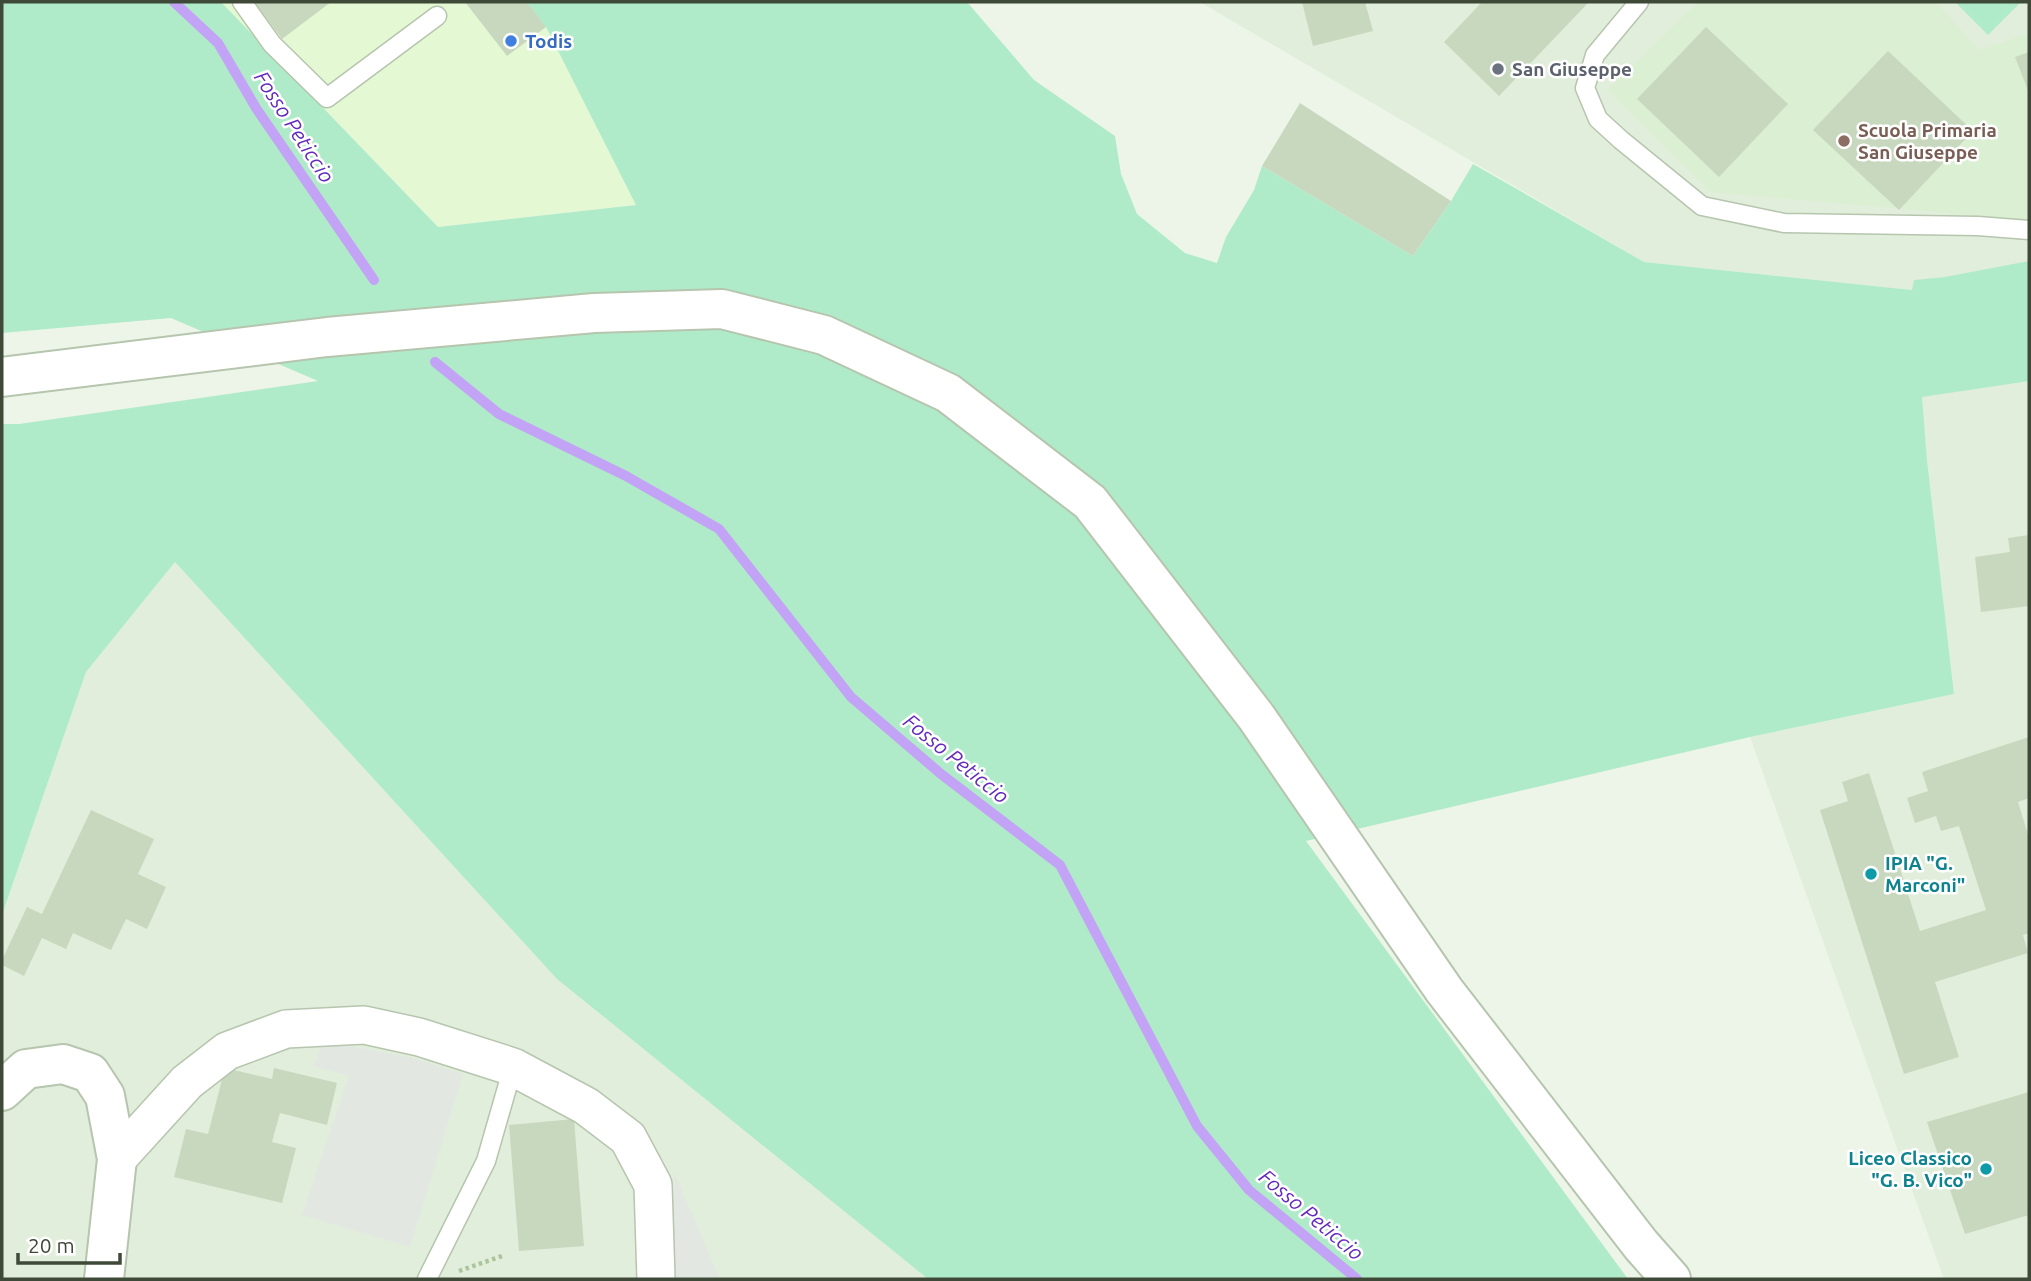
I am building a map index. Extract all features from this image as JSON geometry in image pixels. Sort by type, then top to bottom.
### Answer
[{"type":"street","points":[[2,377],[327,337],[594,313],[722,309],[824,335],[948,393],[1090,502],[1257,718],[1444,990],[1641,1245],[1671,1279]]},
{"type":"street","points":[[117,1159],[187,1082],[227,1051],[286,1029],[364,1025],[419,1037],[513,1067],[586,1106],[628,1138],[653,1185],[656,1279]]},
{"type":"street","points":[[2,1091],[26,1069],[64,1064],[90,1073],[105,1096],[117,1159],[104,1279]]},
{"type":"lane","points":[[242,2],[272,44],[327,98],[437,16]]},
{"type":"lane","points":[[1639,2],[1595,55],[1585,88],[1598,119],[1702,206],[1784,223],[1978,226],[2029,230]]},
{"type":"lane","points":[[427,1279],[486,1161],[513,1067]]},
{"type":"path","points":[[458,1272],[502,1256]]},
{"type":"shaded area","points":[[2,2],[221,2],[438,227],[636,205],[546,27],[526,2],[967,2],[1034,80],[1115,136],[1121,174],[1137,214],[1185,253],[1217,263],[1226,237],[1254,190],[1262,166],[1413,256],[1473,164],[1644,262],[1912,290],[1914,280],[2029,261],[2029,381],[1922,397],[1954,694],[1750,737],[1306,841],[1628,1279],[928,1279],[557,979],[175,562],[86,672],[2,915],[2,424],[19,424],[318,381],[171,318],[2,333]]},
{"type":"shaded area","points":[[221,2],[527,2],[546,27],[637,205],[438,227]]},
{"type":"shaded area","points":[[1200,2],[2029,2],[2029,1279],[1944,1279],[1750,737],[1954,694],[1927,460],[1912,290],[1644,262]]},
{"type":"shaded area","name":"Scuola Primaria San Giuseppe","points":[[1698,2],[1935,2],[1980,50],[2029,33],[2029,220],[1711,192],[1608,90]]},
{"type":"shaded area","points":[[1955,2],[2021,2],[1988,35]]},
{"type":"shaded area","points":[[175,562],[557,979],[928,1279],[2,1279],[2,915],[86,672]]},
{"type":"shaded area","points":[[324,1041],[413,1058],[463,1074],[410,1247],[302,1215],[349,1076],[313,1066]]},
{"type":"shaded area","points":[[674,1172],[720,1279],[671,1279]]},
{"type":"building","points":[[254,2],[331,2],[282,39]]},
{"type":"building","name":"Todis","points":[[465,2],[527,2],[546,27],[507,56]]},
{"type":"building","points":[[1302,2],[1365,2],[1373,31],[1313,46]]},
{"type":"building","name":"San Giuseppe","points":[[1482,2],[1589,2],[1499,96],[1444,42]]},
{"type":"building","points":[[1706,27],[1788,104],[1719,177],[1637,99]]},
{"type":"building","points":[[1888,51],[1973,131],[1899,210],[1813,130]]},
{"type":"building","points":[[2029,52],[2029,93],[2015,57]]},
{"type":"building","points":[[1300,103],[1451,201],[1413,256],[1262,166]]},
{"type":"building","points":[[2029,535],[2029,606],[1981,612],[1975,557],[2010,552],[2008,538]]},
{"type":"building","name":"IPIA \"G. Marconi\"","points":[[2029,737],[2029,798],[2018,802],[2029,838],[2029,933],[2023,935],[2028,953],[1935,982],[1959,1057],[1904,1074],[1820,810],[1848,801],[1842,782],[1869,773],[1920,931],[1986,910],[1959,826],[1941,831],[1936,816],[1915,823],[1907,798],[1928,791],[1922,772]]},
{"type":"building","points":[[91,810],[154,839],[138,874],[166,887],[147,929],[126,919],[111,950],[73,933],[66,949],[42,938],[24,976],[2,965],[2,960],[27,907],[42,914]]},
{"type":"building","points":[[225,1068],[272,1079],[274,1068],[337,1083],[327,1125],[280,1113],[272,1142],[296,1148],[282,1203],[174,1177],[186,1129],[208,1134]]},
{"type":"building","name":"Liceo Classico \"G. B. Vico\"","points":[[2029,1092],[2029,1215],[1965,1234],[1927,1122]]},
{"type":"building","points":[[574,1119],[584,1246],[519,1251],[509,1125]]},
{"type":"waterway","name":"Fosso Peticcio","points":[[174,2],[218,43],[256,108],[374,280]]},
{"type":"waterway","name":"Fosso Peticcio","points":[[435,362],[499,414],[626,476],[719,529],[851,697],[941,774],[1060,865],[1197,1126],[1249,1190],[1357,1279]]},
{"type":"place","name":"Todis","points":[[511,41]]},
{"type":"place","name":"San Giuseppe","points":[[1498,69]]},
{"type":"place","name":"Scuola Primaria San Giuseppe","points":[[1844,141]]},
{"type":"place","name":"IPIA \"G. Marconi\"","points":[[1871,874]]},
{"type":"place","name":"Liceo Classico \"G. B. Vico\"","points":[[1986,1169]]}]
